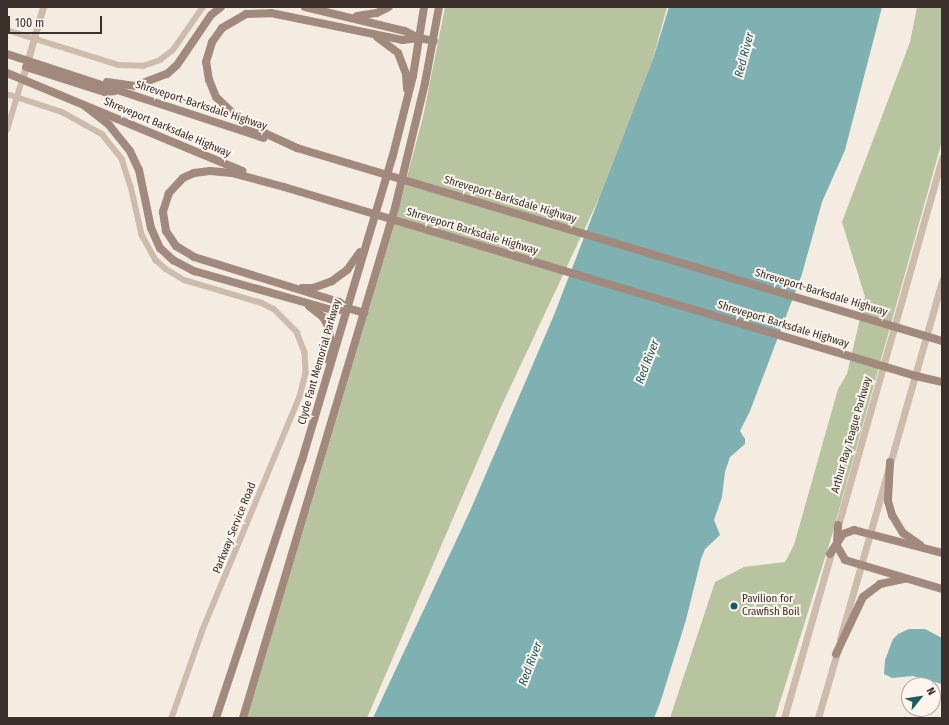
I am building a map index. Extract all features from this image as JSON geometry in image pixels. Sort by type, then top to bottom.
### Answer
[{"type":"main road","points":[[27,64],[74,76],[135,86],[155,80],[177,66],[211,15],[221,7]]},
{"type":"main road","points":[[305,7],[405,31],[419,38],[434,41]]},
{"type":"main road","points":[[345,16],[364,16],[388,7]]},
{"type":"main road","name":"Clyde Fant Memorial Parkway","points":[[216,718],[327,380],[406,106],[424,7]]},
{"type":"main road","points":[[243,718],[364,313],[411,149],[434,41],[439,7]]},
{"type":"main road","points":[[298,148],[250,128],[220,103],[211,86],[206,68],[208,51],[215,37],[236,18],[257,13],[271,13],[402,40],[419,38]]},
{"type":"main road","points":[[373,35],[389,45],[403,63],[407,81],[406,106]]},
{"type":"main road","points":[[7,54],[27,64],[105,92],[120,91]]},
{"type":"main road","name":"Shreveport Barksdale Highway","points":[[7,73],[284,187],[942,383]]},
{"type":"main road","name":"Shreveport-Barksdale Highway","points":[[74,76],[298,148],[942,341]]},
{"type":"main road","points":[[85,106],[109,124],[130,151],[142,180],[151,228],[160,248],[173,260],[194,271],[302,302],[336,311],[347,308]]},
{"type":"main road","points":[[284,187],[232,173],[210,171],[194,173],[183,178],[169,193],[165,202],[164,221],[171,239],[185,252],[339,302],[347,308],[364,313]]},
{"type":"main road","points":[[297,288],[323,285],[347,270],[359,254],[370,227]]},
{"type":"main road","points":[[302,302],[316,311],[328,326],[331,341],[327,380]]},
{"type":"main road","points":[[890,462],[888,501],[894,520],[910,539],[940,553]]},
{"type":"main road","points":[[838,525],[837,542],[842,558],[942,589]]},
{"type":"main road","points":[[830,554],[843,534],[851,530],[940,553]]},
{"type":"main road","points":[[836,654],[855,609],[866,593],[885,583],[910,579]]},
{"type":"street","points":[[7,130],[43,7]]},
{"type":"street","points":[[7,30],[120,65],[143,66],[160,60],[173,50],[203,7]]},
{"type":"street","points":[[7,94],[17,97]]},
{"type":"street","name":"Parkway Service Road","points":[[17,97],[62,112],[85,123],[112,144],[128,172],[142,236],[148,249],[166,269],[184,280],[268,306],[291,325],[303,345],[306,373],[300,397],[202,632],[172,718]]},
{"type":"street","name":"Arthur Ray Teague Parkway","points":[[784,718],[942,158]]},
{"type":"street","points":[[818,718],[942,280]]},
{"type":"green space","points":[[445,7],[667,7],[652,62],[601,194],[500,409],[367,718],[247,718],[393,229],[423,117]]},
{"type":"green space","points":[[917,7],[942,7],[942,141],[832,535],[775,718],[670,718],[715,582],[744,567],[785,562],[794,545],[838,389],[847,374],[865,297],[842,222],[910,42]]},
{"type":"water","name":"Red River","points":[[669,7],[882,7],[845,150],[822,202],[802,274],[750,411],[740,431],[745,439],[745,444],[730,457],[725,472],[722,497],[714,520],[720,535],[705,549],[701,559],[686,620],[654,718],[373,718],[470,511],[554,315],[653,59]]},
{"type":"water","points":[[909,629],[925,629],[942,638],[942,684],[941,677],[913,676],[892,678],[884,674],[885,660],[893,639],[898,634]]},
{"type":"place","name":"Pavilion for Crawfish Boil","points":[[734,606]]}]
